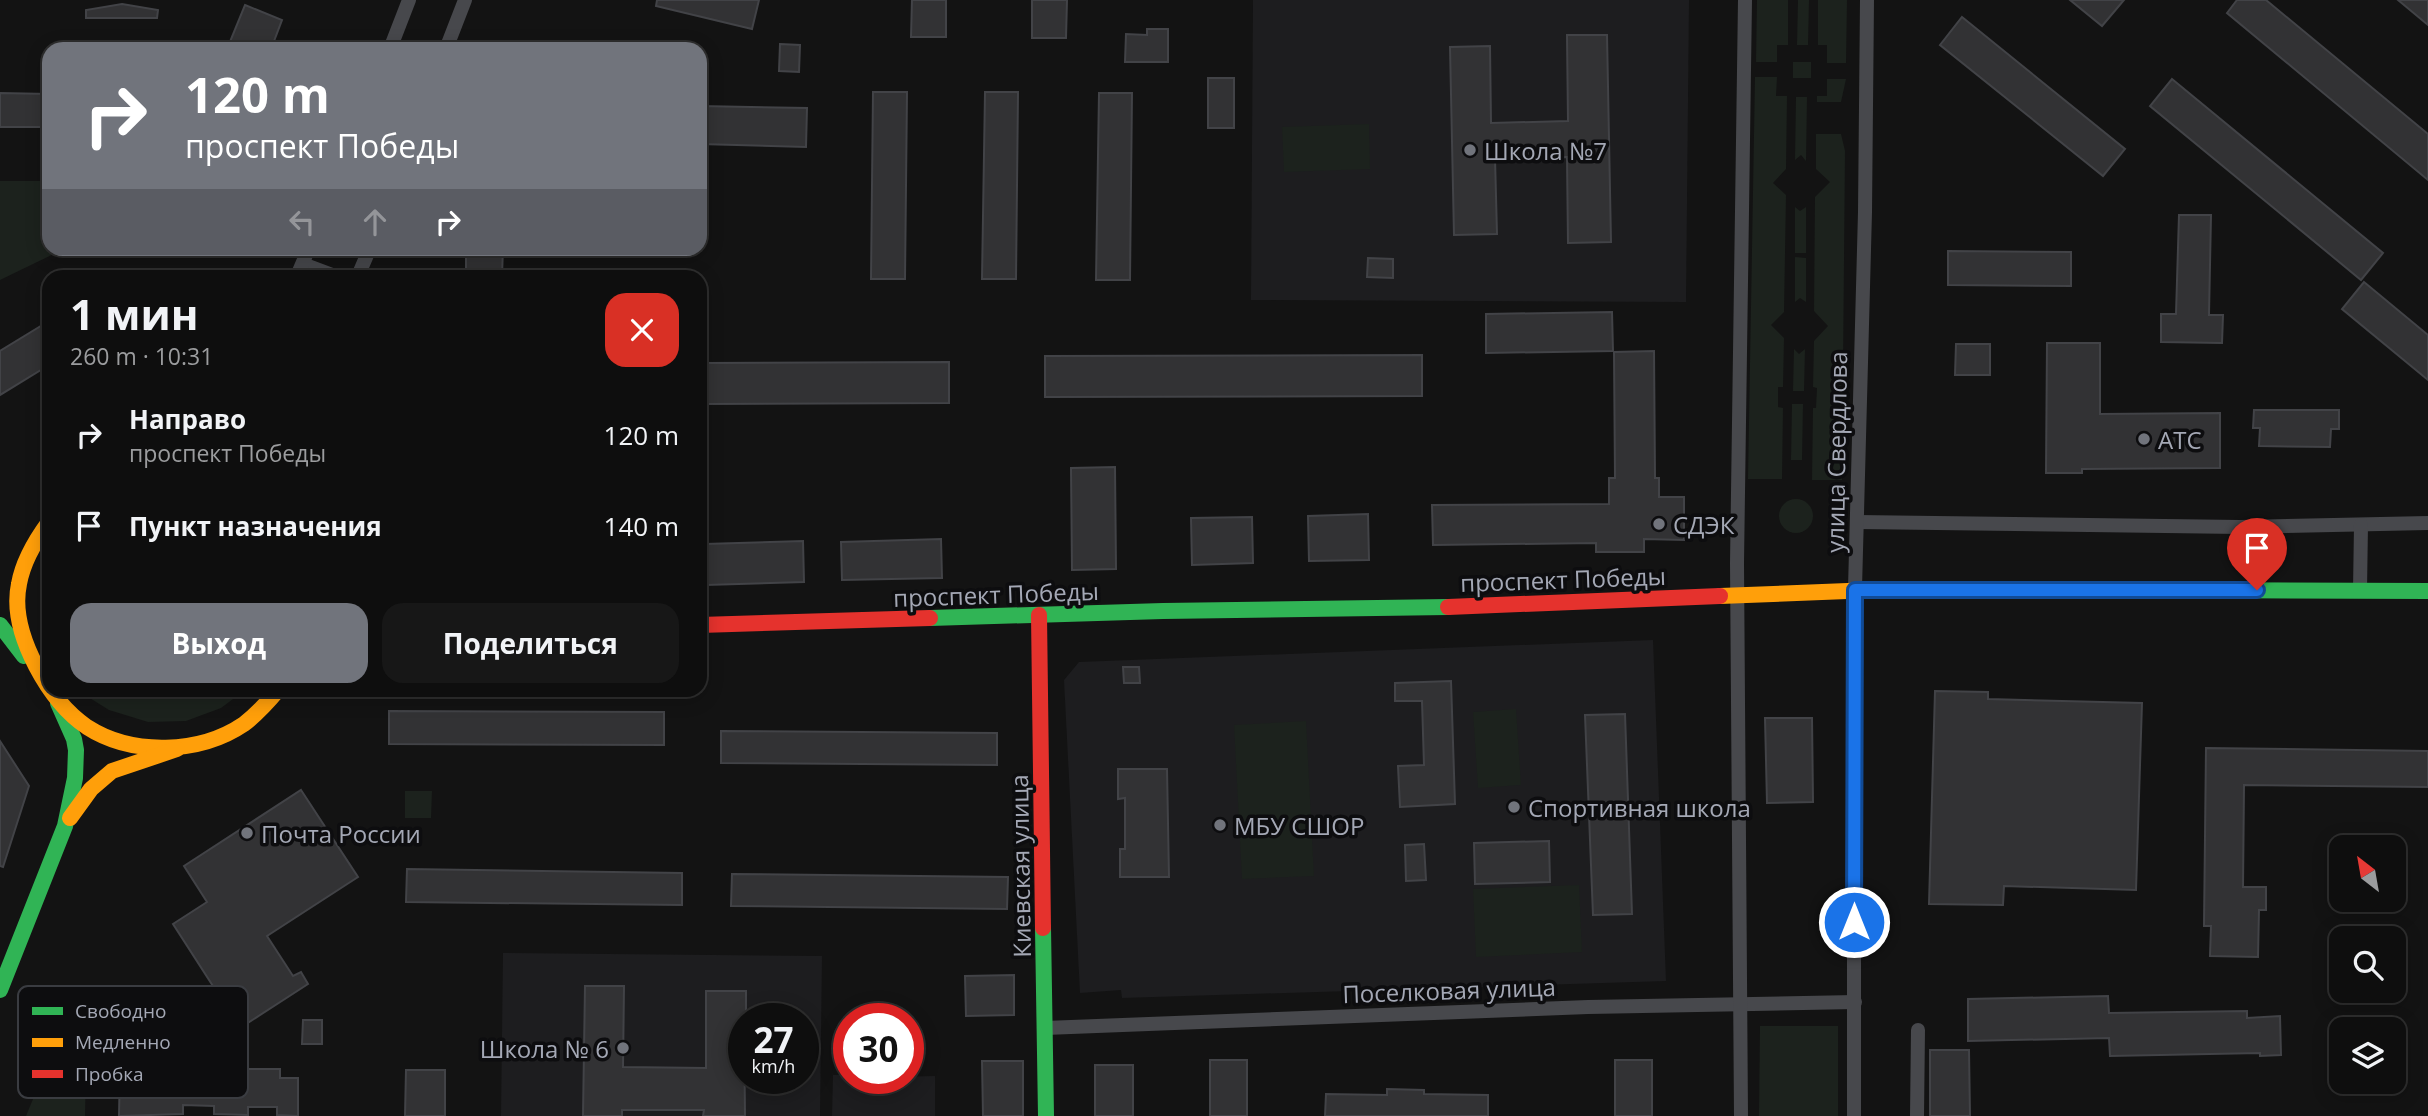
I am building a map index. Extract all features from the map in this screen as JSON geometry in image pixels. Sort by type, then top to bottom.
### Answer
[{"type":"main road","points":[[5,572],[42,531]]},
{"type":"main road","points":[[42,533],[27,559],[17,596],[19,620],[28,650],[42,678]]},
{"type":"main road","name":"проспект Победы","points":[[707,625],[1423,607],[1855,590],[2428,591]]},
{"type":"main road","name":"Киевская улица","points":[[1039,615],[1046,1116]]},
{"type":"main road","points":[[0,625],[42,679]]},
{"type":"main road","points":[[0,990],[65,826],[75,778],[74,739],[54,697]]},
{"type":"main road","points":[[65,826],[100,779],[120,768],[230,732],[254,715],[272,697]]},
{"type":"main road","points":[[57,701],[99,735],[148,748],[184,747]]},
{"type":"street","points":[[393,42],[409,0]]},
{"type":"street","points":[[449,42],[465,0]]},
{"type":"street","points":[[1741,1116],[1737,595],[1745,0]]},
{"type":"street","name":"улица Свердлова","points":[[1854,1116],[1855,590],[1866,212],[1867,0]]},
{"type":"street","points":[[1857,522],[2240,527],[2428,523]]},
{"type":"street","points":[[2360,590],[2361,525]]},
{"type":"street","name":"Поселковая улица","points":[[1045,1028],[1588,1007],[1855,1002]]},
{"type":"street","points":[[1917,1116],[1918,1030]]},
{"type":"shaded area","name":"Школа №7","points":[[1253,0],[1689,0],[1686,302],[1251,300]]},
{"type":"shaded area","points":[[1757,0],[1788,0],[1788,45],[1777,45],[1777,62],[1756,62]]},
{"type":"shaded area","points":[[1798,0],[1809,0],[1808,45],[1797,45]]},
{"type":"shaded area","points":[[1818,0],[1847,0],[1846,63],[1827,63],[1827,45],[1818,45]]},
{"type":"shaded area","points":[[1793,62],[1811,62],[1811,78],[1793,78]]},
{"type":"shaded area","points":[[1755,77],[1777,77],[1776,96],[1787,96],[1786,169],[1773,183],[1786,195],[1784,312],[1771,325],[1784,338],[1783,387],[1778,387],[1778,407],[1783,408],[1782,479],[1748,479]]},
{"type":"shaded area","points":[[1827,79],[1846,79],[1841,102],[1817,102],[1817,96],[1827,96]]},
{"type":"shaded area","points":[[1796,97],[1807,97],[1806,161],[1801,155],[1795,160]]},
{"type":"shaded area","points":[[1369,124],[1370,169],[1284,172],[1282,127]]},
{"type":"shaded area","points":[[1816,134],[1841,134],[1845,151],[1842,480],[1812,480],[1813,408],[1816,408],[1817,388],[1813,387],[1814,341],[1828,326],[1814,311],[1815,197],[1830,182],[1816,169]]},
{"type":"shaded area","points":[[0,181],[42,181],[42,256],[50,256],[0,280]]},
{"type":"shaded area","points":[[1795,207],[1800,211],[1806,207],[1806,253],[1795,253]]},
{"type":"shaded area","points":[[1795,257],[1806,258],[1806,302],[1800,298],[1795,302]]},
{"type":"shaded area","points":[[1794,349],[1799,354],[1805,349],[1804,391],[1793,391]]},
{"type":"shaded area","points":[[1792,404],[1803,404],[1802,460],[1791,460]]},
{"type":"shaded area","points":[[1796,499],[1808,504],[1813,516],[1808,528],[1796,533],[1784,528],[1779,516],[1784,504]]},
{"type":"shaded area","points":[[1653,640],[1666,981],[1122,998],[1121,990],[1080,993],[1064,680],[1079,662]]},
{"type":"shaded area","points":[[88,697],[236,697],[221,708],[186,721],[148,722],[109,710]]},
{"type":"shaded area","points":[[1516,709],[1521,785],[1478,788],[1473,712]]},
{"type":"shaded area","points":[[1306,721],[1314,876],[1242,879],[1234,725]]},
{"type":"shaded area","points":[[405,791],[432,791],[431,818],[405,818]]},
{"type":"shaded area","points":[[1579,885],[1582,952],[1476,957],[1473,889]]},
{"type":"shaded area","name":"Школа № 6","points":[[503,953],[822,956],[820,1116],[501,1116]]},
{"type":"shaded area","points":[[1760,1026],[1838,1026],[1838,1116],[1759,1116]]},
{"type":"shaded area","points":[[833,1075],[833,1094],[924,1094],[924,1076],[935,1076],[935,1116],[832,1116]]},
{"type":"shaded area","points":[[33,1098],[85,1098],[85,1116],[26,1116]]},
{"type":"building","points":[[657,0],[759,0],[752,29],[656,6]]},
{"type":"building","points":[[912,0],[946,0],[946,37],[911,37]]},
{"type":"building","points":[[1032,0],[1067,0],[1066,38],[1032,38]]},
{"type":"building","points":[[2070,0],[2124,0],[2102,26]]},
{"type":"building","points":[[2237,0],[2266,0],[2428,134],[2428,180],[2227,13]]},
{"type":"building","points":[[2398,0],[2428,0],[2428,25]]},
{"type":"building","points":[[122,4],[158,10],[157,18],[86,18],[86,10]]},
{"type":"building","points":[[245,5],[282,20],[274,42],[230,42]]},
{"type":"building","points":[[1962,17],[2125,149],[2103,176],[1940,45]]},
{"type":"building","points":[[1147,29],[1168,29],[1168,62],[1125,62],[1126,34],[1147,35]]},
{"type":"building","points":[[1567,35],[1607,35],[1611,242],[1568,243],[1567,157],[1495,158],[1497,234],[1454,235],[1450,47],[1490,46],[1491,123],[1568,121]]},
{"type":"building","points":[[780,44],[800,45],[799,72],[779,71]]},
{"type":"building","points":[[1208,78],[1234,78],[1234,128],[1208,128]]},
{"type":"building","points":[[2172,79],[2383,253],[2361,280],[2150,106]]},
{"type":"building","points":[[873,92],[907,92],[905,279],[871,279]]},
{"type":"building","points":[[985,92],[1018,92],[1016,279],[982,279]]},
{"type":"building","points":[[0,93],[42,94],[42,127],[0,127]]},
{"type":"building","points":[[1099,93],[1132,93],[1130,280],[1096,280]]},
{"type":"building","points":[[707,106],[807,108],[806,147],[707,144]]},
{"type":"building","points":[[2179,215],[2211,215],[2209,315],[2223,315],[2222,343],[2161,342],[2161,314],[2176,314]]},
{"type":"building","points":[[1948,251],[2071,252],[2071,286],[1948,285]]},
{"type":"building","points":[[466,256],[503,256],[502,270],[466,270]]},
{"type":"building","points":[[1368,258],[1393,259],[1393,278],[1367,277]]},
{"type":"building","points":[[2364,282],[2428,335],[2428,380],[2342,309]]},
{"type":"building","points":[[1612,312],[1613,351],[1486,353],[1486,314]]},
{"type":"building","points":[[42,325],[42,369],[0,395],[0,351]]},
{"type":"building","points":[[2047,343],[2100,343],[2100,414],[2220,413],[2220,468],[2082,469],[2082,473],[2046,473]]},
{"type":"building","points":[[1956,344],[1990,344],[1990,375],[1955,375]]},
{"type":"building","points":[[1654,351],[1655,478],[1659,478],[1659,497],[1684,497],[1684,540],[1644,539],[1644,552],[1596,552],[1596,543],[1433,545],[1432,505],[1609,504],[1609,478],[1615,478],[1614,352]]},
{"type":"building","points":[[1422,355],[1422,396],[1045,397],[1045,356]]},
{"type":"building","points":[[949,362],[949,403],[707,404],[707,363]]},
{"type":"building","points":[[2254,410],[2339,410],[2339,429],[2331,429],[2330,447],[2259,446],[2260,428],[2253,428]]},
{"type":"building","points":[[1115,467],[1116,569],[1072,570],[1071,468]]},
{"type":"building","points":[[1368,514],[1369,560],[1309,561],[1308,516]]},
{"type":"building","points":[[1252,517],[1253,563],[1192,565],[1191,518]]},
{"type":"building","points":[[941,539],[942,578],[842,580],[841,542]]},
{"type":"building","points":[[803,541],[804,582],[707,585],[707,544]]},
{"type":"building","points":[[1123,667],[1139,667],[1140,683],[1124,683]]},
{"type":"building","points":[[1451,681],[1455,804],[1400,807],[1398,766],[1424,765],[1422,701],[1395,701],[1395,683]]},
{"type":"building","points":[[1935,691],[1988,692],[1988,699],[2142,703],[2136,890],[2004,886],[2003,905],[1929,904]]},
{"type":"building","points":[[389,711],[664,712],[664,745],[389,744]]},
{"type":"building","points":[[1625,714],[1632,914],[1593,915],[1585,715]]},
{"type":"building","points":[[1765,718],[1812,718],[1813,802],[1767,803]]},
{"type":"building","points":[[721,731],[997,733],[997,765],[721,763]]},
{"type":"building","points":[[0,741],[29,786],[3,867],[0,866]]},
{"type":"building","points":[[2206,748],[2428,751],[2428,787],[2244,785],[2243,887],[2266,887],[2266,910],[2259,910],[2258,957],[2210,956],[2211,926],[2204,926]]},
{"type":"building","points":[[1118,769],[1167,769],[1169,877],[1120,877],[1120,849],[1125,849],[1125,798],[1118,799]]},
{"type":"building","points":[[301,790],[358,877],[267,936],[293,976],[301,972],[308,984],[248,1023],[248,986],[213,986],[173,924],[207,902],[184,866]]},
{"type":"building","points":[[1549,841],[1550,882],[1475,884],[1474,843]]},
{"type":"building","points":[[1424,844],[1426,880],[1406,881],[1405,845]]},
{"type":"building","points":[[407,869],[682,873],[682,905],[406,902]]},
{"type":"building","points":[[732,874],[1008,877],[1007,909],[731,906]]},
{"type":"building","points":[[1014,975],[1014,1015],[966,1016],[965,976]]},
{"type":"building","points":[[585,986],[624,986],[623,1067],[706,1068],[706,991],[746,991],[746,1003],[728,1003],[728,1094],[745,1094],[745,1116],[703,1116],[704,1110],[622,1110],[622,1116],[583,1116]]},
{"type":"building","points":[[2108,996],[2109,1013],[2247,1011],[2247,1018],[2280,1016],[2281,1055],[2260,1056],[2260,1053],[2110,1056],[2109,1038],[1968,1041],[1968,999]]},
{"type":"building","points":[[303,1020],[322,1020],[322,1044],[302,1044]]},
{"type":"building","points":[[1930,1050],[1969,1050],[1970,1116],[1930,1116]]},
{"type":"building","points":[[1210,1060],[1247,1060],[1247,1116],[1210,1116]]},
{"type":"building","points":[[1615,1060],[1652,1060],[1652,1116],[1615,1116]]},
{"type":"building","points":[[982,1061],[1023,1061],[1023,1116],[983,1116]]},
{"type":"building","points":[[1095,1065],[1133,1065],[1133,1116],[1095,1116]]},
{"type":"building","points":[[248,1069],[280,1069],[280,1078],[298,1078],[298,1116],[277,1115],[277,1107],[248,1107],[248,1115],[214,1114],[214,1106],[183,1105],[183,1114],[119,1116],[119,1098],[248,1098]]},
{"type":"building","points":[[406,1070],[445,1070],[445,1116],[405,1116]]},
{"type":"building","points":[[1387,1089],[1424,1090],[1424,1094],[1488,1095],[1488,1116],[1325,1116],[1326,1094],[1387,1095]]},
{"type":"traffic: fast","points":[[2195,590],[2428,591]]},
{"type":"traffic: fast","points":[[930,618],[1448,607]]},
{"type":"traffic: fast","points":[[0,625],[24,656]]},
{"type":"traffic: fast","points":[[0,990],[65,826],[75,778],[74,739],[58,703]]},
{"type":"traffic: fast","points":[[1043,928],[1046,1116]]},
{"type":"traffic: slow","points":[[42,532],[23,567],[17,595],[20,626],[42,676]]},
{"type":"traffic: slow","points":[[1720,596],[1898,589],[2195,590]]},
{"type":"traffic: slow","points":[[56,697],[79,721],[105,736],[124,743],[166,748],[187,746],[226,734],[244,724],[272,697]]},
{"type":"traffic: slow","points":[[70,818],[91,789],[112,771],[177,749]]},
{"type":"traffic: jam","points":[[1448,607],[1720,596]]},
{"type":"traffic: jam","points":[[1039,615],[1043,928]]},
{"type":"traffic: jam","points":[[707,625],[930,618]]},
{"type":"place","name":"Школа №7","points":[[1470,150]]},
{"type":"place","name":"АТС","points":[[2144,439]]},
{"type":"place","name":"СДЭК","points":[[1659,524]]},
{"type":"place","name":"Спортивная школа","points":[[1514,807]]},
{"type":"place","name":"МБУ СШОР","points":[[1220,825]]},
{"type":"place","name":"Почта России","points":[[247,833]]},
{"type":"place","name":"Школа № 6","points":[[623,1048]]},
{"type":"route","points":[[1854,922],[1855,590],[2257,590]]}]
